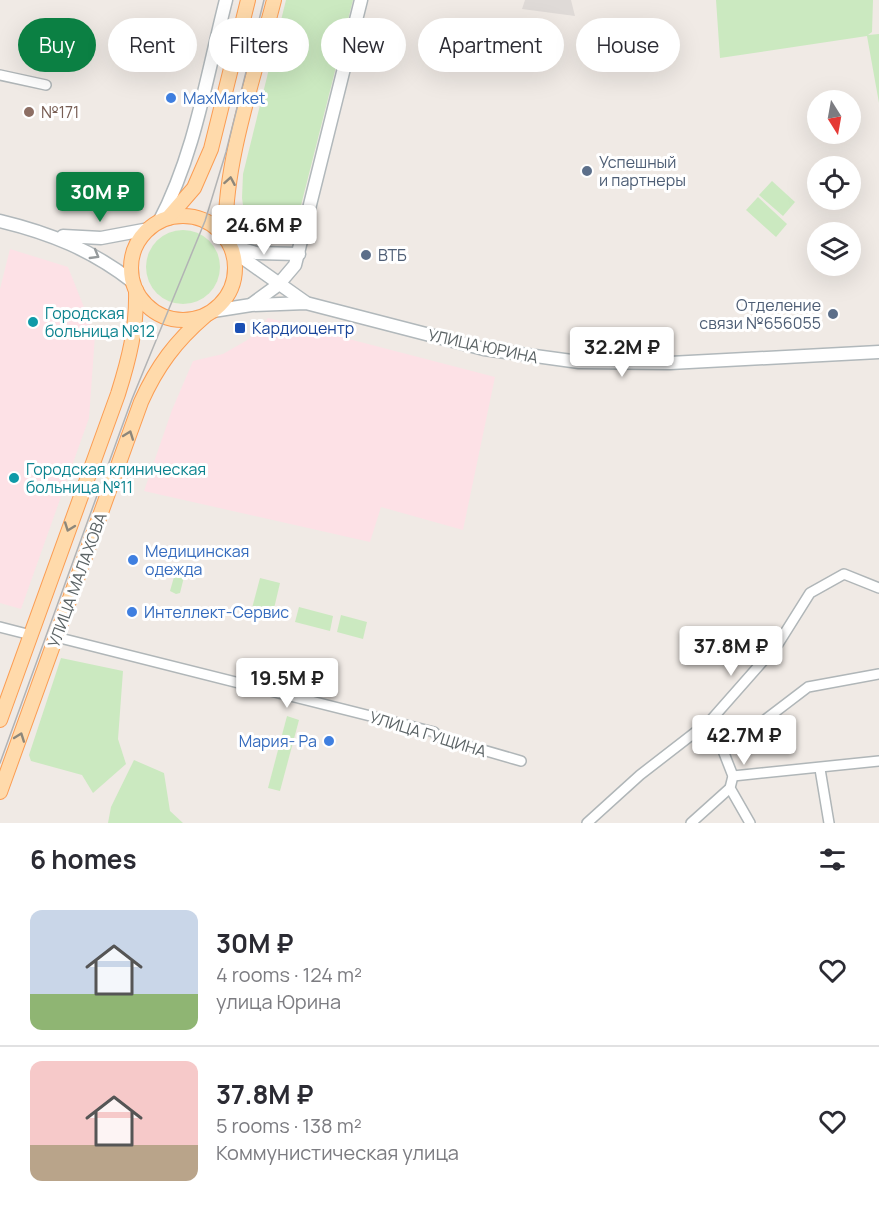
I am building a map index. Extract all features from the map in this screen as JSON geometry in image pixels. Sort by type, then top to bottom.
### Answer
[{"type":"main road","points":[[159,223],[172,198],[184,161],[226,0]]},
{"type":"main road","points":[[135,286],[133,253],[194,188],[211,149],[248,0]]},
{"type":"main road","points":[[0,221],[52,235],[97,256],[135,286],[146,305],[166,317],[185,320],[209,313],[221,304],[233,285],[235,274],[226,216],[230,179],[274,0]]},
{"type":"main road","points":[[251,305],[288,276],[299,254],[361,0]]},
{"type":"main road","points":[[52,235],[101,238],[190,216],[213,225],[230,245],[256,253],[299,254]]},
{"type":"main road","name":"УЛИЦА ЮРИНА","points":[[230,245],[278,285],[306,303]]},
{"type":"main road","name":"УЛИЦА МАЛАХОВА","points":[[0,720],[133,345],[137,321],[135,286]]},
{"type":"main road","name":"УЛИЦА ЮРИНА","points":[[209,313],[251,305],[306,303],[484,349],[579,362],[670,363],[879,352]]},
{"type":"main road","name":"УЛИЦА МАЛАХОВА","points":[[0,792],[151,379],[171,348],[209,313]]},
{"type":"street","points":[[0,75],[46,85]]},
{"type":"street","points":[[587,823],[640,775],[711,720],[778,644],[810,593],[844,574],[879,588]]},
{"type":"street","points":[[0,627],[31,634]]},
{"type":"street","name":"УЛИЦА ГУЩИНА","points":[[56,637],[427,730],[434,732],[438,737],[521,761]]},
{"type":"street","points":[[724,751],[808,687],[879,674]]},
{"type":"street","points":[[691,823],[730,788],[733,776],[711,720]]},
{"type":"street","points":[[733,776],[820,769],[879,761]]},
{"type":"street","points":[[820,769],[829,823]]},
{"type":"street","points":[[730,788],[750,823]]},
{"type":"shaded area","points":[[525,0],[571,0],[575,16],[522,9]]},
{"type":"shaded area","points":[[10,249],[68,267],[95,335],[89,418],[21,609],[0,603],[0,289]]},
{"type":"shaded area","points":[[268,318],[495,377],[463,530],[381,507],[370,542],[144,491],[172,410],[193,361],[223,354],[249,339]]},
{"type":"green space","points":[[286,0],[353,0],[348,18],[321,18],[321,72],[335,72],[293,237],[281,244],[268,243],[253,234],[245,219],[242,198],[243,174],[268,72],[309,72],[309,18],[282,18]]},
{"type":"green space","points":[[716,0],[873,0],[872,32],[868,35],[879,34],[879,103],[867,36],[720,58]]},
{"type":"green space","points":[[772,181],[795,202],[783,216],[759,195]]},
{"type":"green space","points":[[758,197],[787,224],[776,237],[746,210]]},
{"type":"green space","points":[[183,230],[197,233],[209,241],[217,253],[220,267],[217,281],[209,293],[197,301],[183,304],[169,301],[157,293],[149,281],[146,267],[149,253],[157,241],[169,233]]},
{"type":"green space","points":[[176,570],[185,573],[180,593],[176,594],[170,591]]},
{"type":"green space","points":[[260,578],[280,583],[272,617],[251,612]]},
{"type":"green space","points":[[299,607],[333,616],[330,631],[295,622]]},
{"type":"green space","points":[[341,615],[367,622],[363,639],[337,632]]},
{"type":"green space","points":[[61,658],[123,671],[118,739],[126,764],[93,793],[82,775],[31,761],[29,755]]},
{"type":"green space","points":[[287,716],[299,720],[280,791],[268,788]]},
{"type":"green space","points":[[134,760],[164,773],[170,811],[183,823],[108,823],[111,807]]},
{"type":"tram line","points":[[0,763],[132,399],[205,221],[226,152],[264,0]]},
{"type":"place","name":"MaxMarket","points":[[171,98]]},
{"type":"place","name":"№171","points":[[29,112]]},
{"type":"place","name":"Успешный и партнеры","points":[[587,171]]},
{"type":"place","name":"ВТБ","points":[[366,255]]},
{"type":"place","name":"Отделение связи №656055","points":[[833,314]]},
{"type":"place","name":"Городская больница №12","points":[[33,322]]},
{"type":"place","name":"Кардиоцентр","points":[[240,328]]},
{"type":"place","name":"Городская клиническая больница №11","points":[[14,478]]},
{"type":"place","name":"Медицинская одежда","points":[[133,560]]},
{"type":"place","name":"Интеллект-Сервис","points":[[132,612]]},
{"type":"place","name":"Мария- Ра","points":[[329,741]]}]
